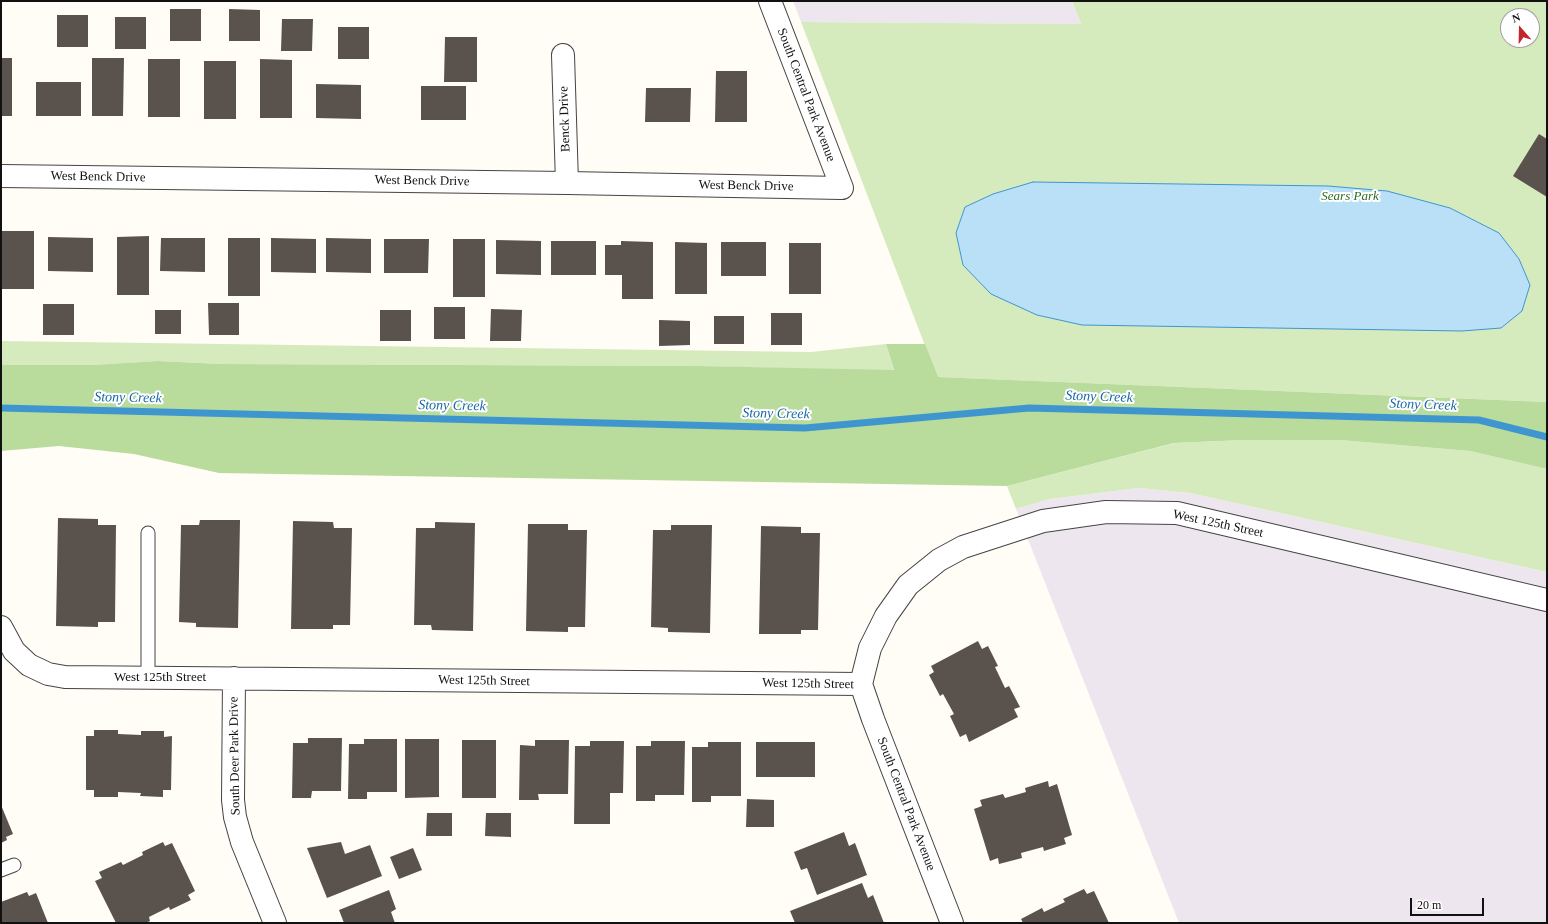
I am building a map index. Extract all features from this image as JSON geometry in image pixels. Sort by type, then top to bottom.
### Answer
[{"type":"street","name":"South Central Park Avenue","points":[[770,1],[842,188]]},
{"type":"street","name":"Benck Drive","points":[[563,55],[567,183]]},
{"type":"street","name":"West Benck Drive","points":[[1,176],[842,188]]},
{"type":"street","name":"West 125th Street","points":[[1,627],[14,651],[29,666],[48,674],[65,677],[861,684],[870,648],[886,616],[908,585],[939,560],[963,547],[1043,522],[1106,512],[1177,513],[1547,600]]},
{"type":"street","name":"South Deer Park Drive","points":[[234,678],[233,800],[235,817],[242,842],[275,923]]},
{"type":"street","name":"South Central Park Avenue","points":[[861,684],[873,719],[952,923]]},
{"type":"lane","points":[[148,533],[148,678]]},
{"type":"lane","points":[[1,870],[14,865]]},
{"type":"shaded area","points":[[793,1],[1072,1],[1081,24],[801,22]]},
{"type":"shaded area","points":[[1139,488],[1190,493],[1547,572],[1547,923],[1179,923],[1016,509],[1050,499]]},
{"type":"green space","name":"Sears Park","points":[[1072,1],[1547,1],[1547,402],[937,377],[801,22],[1081,24]]},
{"type":"green space","points":[[1,341],[811,352],[886,344],[894,371],[700,366],[221,364],[158,361],[92,365],[1,365]]},
{"type":"green space","points":[[886,344],[925,344],[938,377],[1547,402],[1547,469],[1470,451],[1340,440],[1243,440],[1174,443],[1007,486],[219,473],[134,454],[59,446],[1,451],[1,365],[92,365],[158,361],[221,364],[700,366],[894,370]]},
{"type":"green space","points":[[1243,440],[1340,440],[1470,451],[1547,469],[1547,572],[1190,493],[1139,488],[1050,499],[1016,509],[1007,486],[1175,443]]},
{"type":"water","points":[[1033,182],[1328,186],[1387,191],[1450,208],[1499,233],[1519,259],[1530,285],[1522,311],[1501,328],[1462,331],[1082,325],[1037,315],[991,294],[963,265],[956,233],[965,207],[993,194]]},
{"type":"building","points":[[170,9],[201,9],[201,41],[170,41]]},
{"type":"building","points":[[229,9],[260,10],[260,41],[229,41]]},
{"type":"building","points":[[57,15],[88,15],[88,47],[57,47]]},
{"type":"building","points":[[115,17],[146,17],[146,49],[115,49]]},
{"type":"building","points":[[282,19],[313,19],[312,51],[281,51]]},
{"type":"building","points":[[338,27],[369,27],[369,59],[338,59]]},
{"type":"building","points":[[445,37],[477,37],[477,82],[444,82]]},
{"type":"building","points":[[1,58],[12,58],[12,116],[1,116]]},
{"type":"building","points":[[92,58],[124,58],[123,116],[92,116]]},
{"type":"building","points":[[148,59],[180,59],[180,117],[148,117]]},
{"type":"building","points":[[260,59],[292,60],[292,118],[260,118]]},
{"type":"building","points":[[204,61],[236,61],[236,119],[204,119]]},
{"type":"building","points":[[716,71],[747,71],[747,122],[715,122]]},
{"type":"building","points":[[36,82],[81,82],[81,116],[36,116]]},
{"type":"building","points":[[316,84],[361,85],[361,119],[316,118]]},
{"type":"building","points":[[421,86],[466,86],[466,120],[421,120]]},
{"type":"building","points":[[646,88],[691,88],[690,122],[645,122]]},
{"type":"building","points":[[1539,134],[1547,139],[1547,197],[1513,176]]},
{"type":"building","points":[[2,231],[34,231],[34,289],[2,289]]},
{"type":"building","points":[[149,236],[149,295],[117,295],[117,237]]},
{"type":"building","points":[[48,237],[93,238],[93,272],[48,271]]},
{"type":"building","points":[[161,238],[205,238],[205,272],[160,271]]},
{"type":"building","points":[[228,238],[260,238],[260,296],[228,296]]},
{"type":"building","points":[[271,238],[316,239],[316,273],[271,272]]},
{"type":"building","points":[[326,238],[371,239],[371,273],[326,272]]},
{"type":"building","points":[[384,239],[429,239],[428,273],[384,273]]},
{"type":"building","points":[[453,239],[485,239],[485,297],[453,297]]},
{"type":"building","points":[[496,240],[541,241],[541,275],[496,274]]},
{"type":"building","points":[[551,241],[596,241],[596,275],[551,275]]},
{"type":"building","points":[[621,241],[653,242],[653,299],[622,299],[622,275],[605,275],[605,245],[621,245]]},
{"type":"building","points":[[675,242],[707,243],[707,294],[675,294]]},
{"type":"building","points":[[721,242],[766,242],[766,276],[721,276]]},
{"type":"building","points":[[789,243],[821,243],[821,294],[789,294]]},
{"type":"building","points":[[208,303],[239,303],[239,335],[209,335]]},
{"type":"building","points":[[43,304],[74,304],[74,335],[43,335]]},
{"type":"building","points":[[434,307],[465,307],[465,339],[434,339]]},
{"type":"building","points":[[491,309],[522,310],[521,341],[490,341]]},
{"type":"building","points":[[155,310],[181,310],[181,334],[155,334]]},
{"type":"building","points":[[380,310],[411,310],[411,341],[380,341]]},
{"type":"building","points":[[771,313],[802,313],[802,345],[771,345]]},
{"type":"building","points":[[714,316],[744,316],[744,344],[714,344]]},
{"type":"building","points":[[659,320],[690,321],[690,345],[659,346]]},
{"type":"building","points":[[58,518],[98,519],[98,525],[116,525],[115,622],[98,622],[98,627],[56,626]]},
{"type":"building","points":[[200,520],[240,520],[238,628],[196,627],[196,623],[179,622],[181,525],[199,525]]},
{"type":"building","points":[[293,521],[333,522],[334,528],[352,528],[350,625],[333,625],[333,629],[291,629]]},
{"type":"building","points":[[435,522],[475,523],[473,631],[432,630],[431,625],[414,625],[416,528],[435,528]]},
{"type":"building","points":[[528,524],[568,524],[568,530],[587,530],[585,627],[568,627],[568,632],[526,631]]},
{"type":"building","points":[[671,525],[712,525],[710,633],[668,632],[668,628],[651,627],[653,530],[671,530]]},
{"type":"building","points":[[761,526],[801,527],[801,533],[820,533],[818,630],[801,630],[801,634],[759,634]]},
{"type":"building","points":[[978,641],[982,649],[988,646],[998,666],[995,667],[1005,688],[1009,686],[1020,707],[1014,709],[1018,717],[969,742],[966,734],[960,737],[950,716],[954,714],[943,694],[940,696],[929,675],[934,672],[931,666]]},
{"type":"building","points":[[94,730],[118,730],[118,734],[141,735],[141,731],[164,731],[164,737],[172,736],[171,790],[163,790],[163,797],[140,796],[141,793],[118,792],[118,797],[94,797],[94,790],[86,790],[86,736],[94,736]]},
{"type":"building","points":[[308,738],[342,738],[341,791],[312,791],[311,798],[292,798],[293,743],[308,743]]},
{"type":"building","points":[[364,739],[397,739],[397,792],[367,792],[367,799],[348,799],[349,744],[364,744]]},
{"type":"building","points":[[405,739],[439,739],[439,797],[405,798]]},
{"type":"building","points":[[462,740],[496,740],[496,798],[462,798]]},
{"type":"building","points":[[535,740],[569,740],[568,794],[538,794],[539,800],[519,800],[520,745],[535,746]]},
{"type":"building","points":[[590,741],[624,741],[623,793],[610,793],[610,824],[574,824],[575,746],[590,746]]},
{"type":"building","points":[[651,741],[685,741],[684,795],[655,795],[655,801],[636,801],[636,746],[651,746]]},
{"type":"building","points":[[708,742],[741,742],[741,796],[711,796],[711,802],[692,802],[692,747],[708,747]]},
{"type":"building","points":[[756,742],[815,742],[815,777],[756,777]]},
{"type":"building","points":[[1048,781],[1049,787],[1057,784],[1072,835],[1064,838],[1066,844],[1044,851],[1043,847],[1021,853],[1022,858],[999,864],[998,858],[990,861],[974,809],[982,806],[980,800],[1003,794],[1005,798],[1026,792],[1025,788]]},
{"type":"building","points":[[747,799],[774,800],[774,827],[746,827]]},
{"type":"building","points":[[1,805],[13,834],[6,837],[7,840],[1,843]]},
{"type":"building","points":[[427,813],[452,813],[452,836],[426,836]]},
{"type":"building","points":[[486,813],[511,813],[511,837],[485,836]]},
{"type":"building","points":[[844,832],[849,846],[855,843],[867,875],[817,895],[807,868],[801,870],[794,852]]},
{"type":"building","points":[[163,842],[165,846],[172,843],[195,891],[188,895],[191,900],[170,910],[169,907],[149,917],[150,921],[146,923],[116,923],[95,881],[102,878],[99,872],[121,862],[123,865],[143,855],[142,852]]},
{"type":"building","points":[[341,842],[345,854],[370,845],[382,876],[327,898],[307,848]]},
{"type":"building","points":[[413,848],[422,870],[399,879],[390,857]]},
{"type":"building","points":[[862,883],[868,898],[873,895],[884,923],[795,923],[790,911]]},
{"type":"building","points":[[1084,889],[1087,894],[1094,891],[1109,923],[1023,923],[1021,919],[1042,908],[1044,912],[1065,902],[1063,899]]},
{"type":"building","points":[[389,890],[396,909],[391,912],[395,923],[344,923],[339,910]]},
{"type":"building","points":[[27,892],[29,896],[36,893],[48,923],[1,923],[1,902]]},
{"type":"waterway","name":"Stony Creek","points":[[1,408],[805,428],[1029,408],[1479,420],[1547,437]]}]
